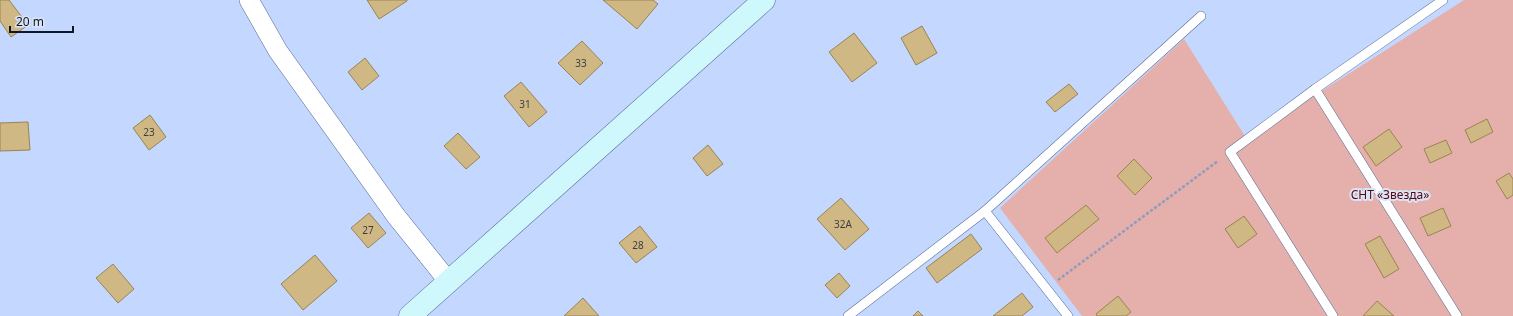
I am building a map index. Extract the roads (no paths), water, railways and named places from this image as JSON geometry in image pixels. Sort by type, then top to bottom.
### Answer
[{"type":"main road","points":[[410,316],[764,0]]},
{"type":"street","points":[[249,0],[278,51],[396,216],[449,282]]},
{"type":"lane","points":[[1333,316],[1230,152],[1315,89],[1443,0]]},
{"type":"lane","points":[[848,316],[985,211],[1201,16]]},
{"type":"lane","points":[[1315,89],[1457,316]]},
{"type":"lane","points":[[985,211],[1068,316]]},
{"type":"park label","name":"СНТ «Звезда»","points":[[1390,194]]}]
